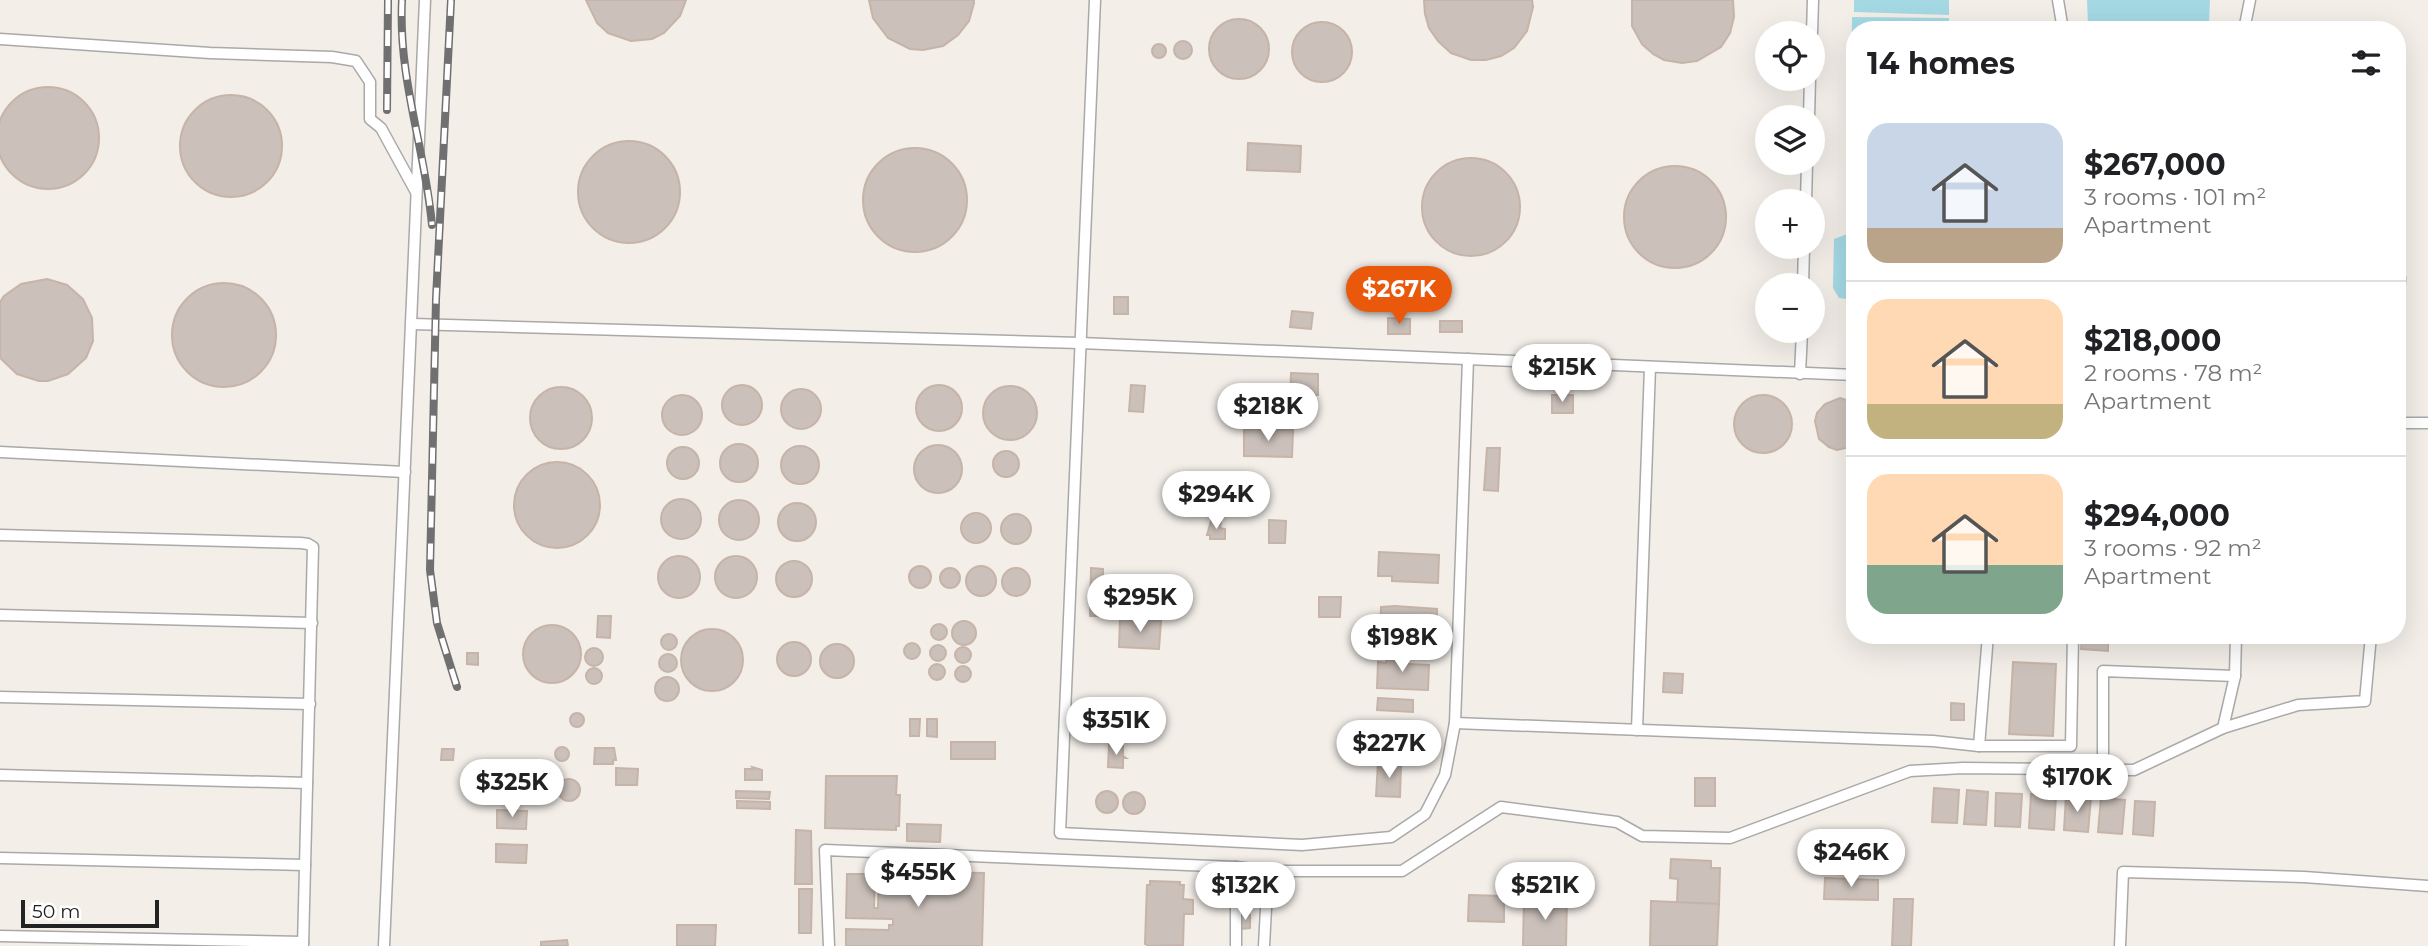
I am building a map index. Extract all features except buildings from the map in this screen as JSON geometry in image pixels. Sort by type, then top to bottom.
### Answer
[{"type":"lane","points":[[384,946],[425,0]]},
{"type":"lane","points":[[1095,0],[1060,833],[1301,845],[1391,838],[1425,814],[1445,775],[1455,723],[1468,359]]},
{"type":"lane","points":[[1812,21],[1813,0]]},
{"type":"lane","points":[[2059,0],[2062,21]]},
{"type":"lane","points":[[2246,21],[2250,0]]},
{"type":"lane","points":[[0,39],[210,53],[332,57],[356,61],[370,82],[370,119],[381,128],[416,192]]},
{"type":"lane","points":[[412,324],[1080,343],[1846,375]]},
{"type":"lane","points":[[1800,374],[1801,343]]},
{"type":"lane","points":[[1637,730],[1650,367]]},
{"type":"lane","points":[[2406,423],[2428,423]]},
{"type":"lane","points":[[0,452],[405,472]]},
{"type":"lane","points":[[0,535],[308,544],[313,547],[314,553],[303,944],[0,936]]},
{"type":"lane","points":[[0,615],[312,622]]},
{"type":"lane","points":[[1979,746],[1987,644]]},
{"type":"lane","points":[[1455,723],[1933,741],[1979,746],[2071,746],[2073,644]]},
{"type":"lane","points":[[2223,728],[2235,676],[2236,644]]},
{"type":"lane","points":[[829,946],[825,850],[1236,867],[1268,871],[1402,871],[1501,807],[1617,822],[1642,836],[1730,838],[1910,771],[1963,768],[2134,770],[2223,728],[2298,705],[2365,701],[2370,644]]},
{"type":"lane","points":[[2103,770],[2103,671],[2235,676]]},
{"type":"lane","points":[[0,697],[310,704]]},
{"type":"lane","points":[[0,775],[307,783]]},
{"type":"lane","points":[[0,858],[305,865]]},
{"type":"lane","points":[[1236,867],[1236,946]]},
{"type":"lane","points":[[1264,946],[1268,871]]},
{"type":"lane","points":[[2120,946],[2123,872],[2304,877],[2428,886]]},
{"type":"water","points":[[1854,0],[1949,0],[1949,15],[1854,12]]},
{"type":"water","points":[[2087,0],[2210,0],[2209,21],[2088,21]]},
{"type":"water","points":[[1852,17],[1949,18],[1949,21],[1852,21]]},
{"type":"water","points":[[1846,234],[1846,299],[1839,298],[1833,288],[1834,239]]},
{"type":"railway","points":[[387,110],[388,0]]},
{"type":"railway","points":[[402,0],[404,58],[432,225]]},
{"type":"railway","points":[[451,0],[436,299],[430,570],[437,623],[457,687]]}]
